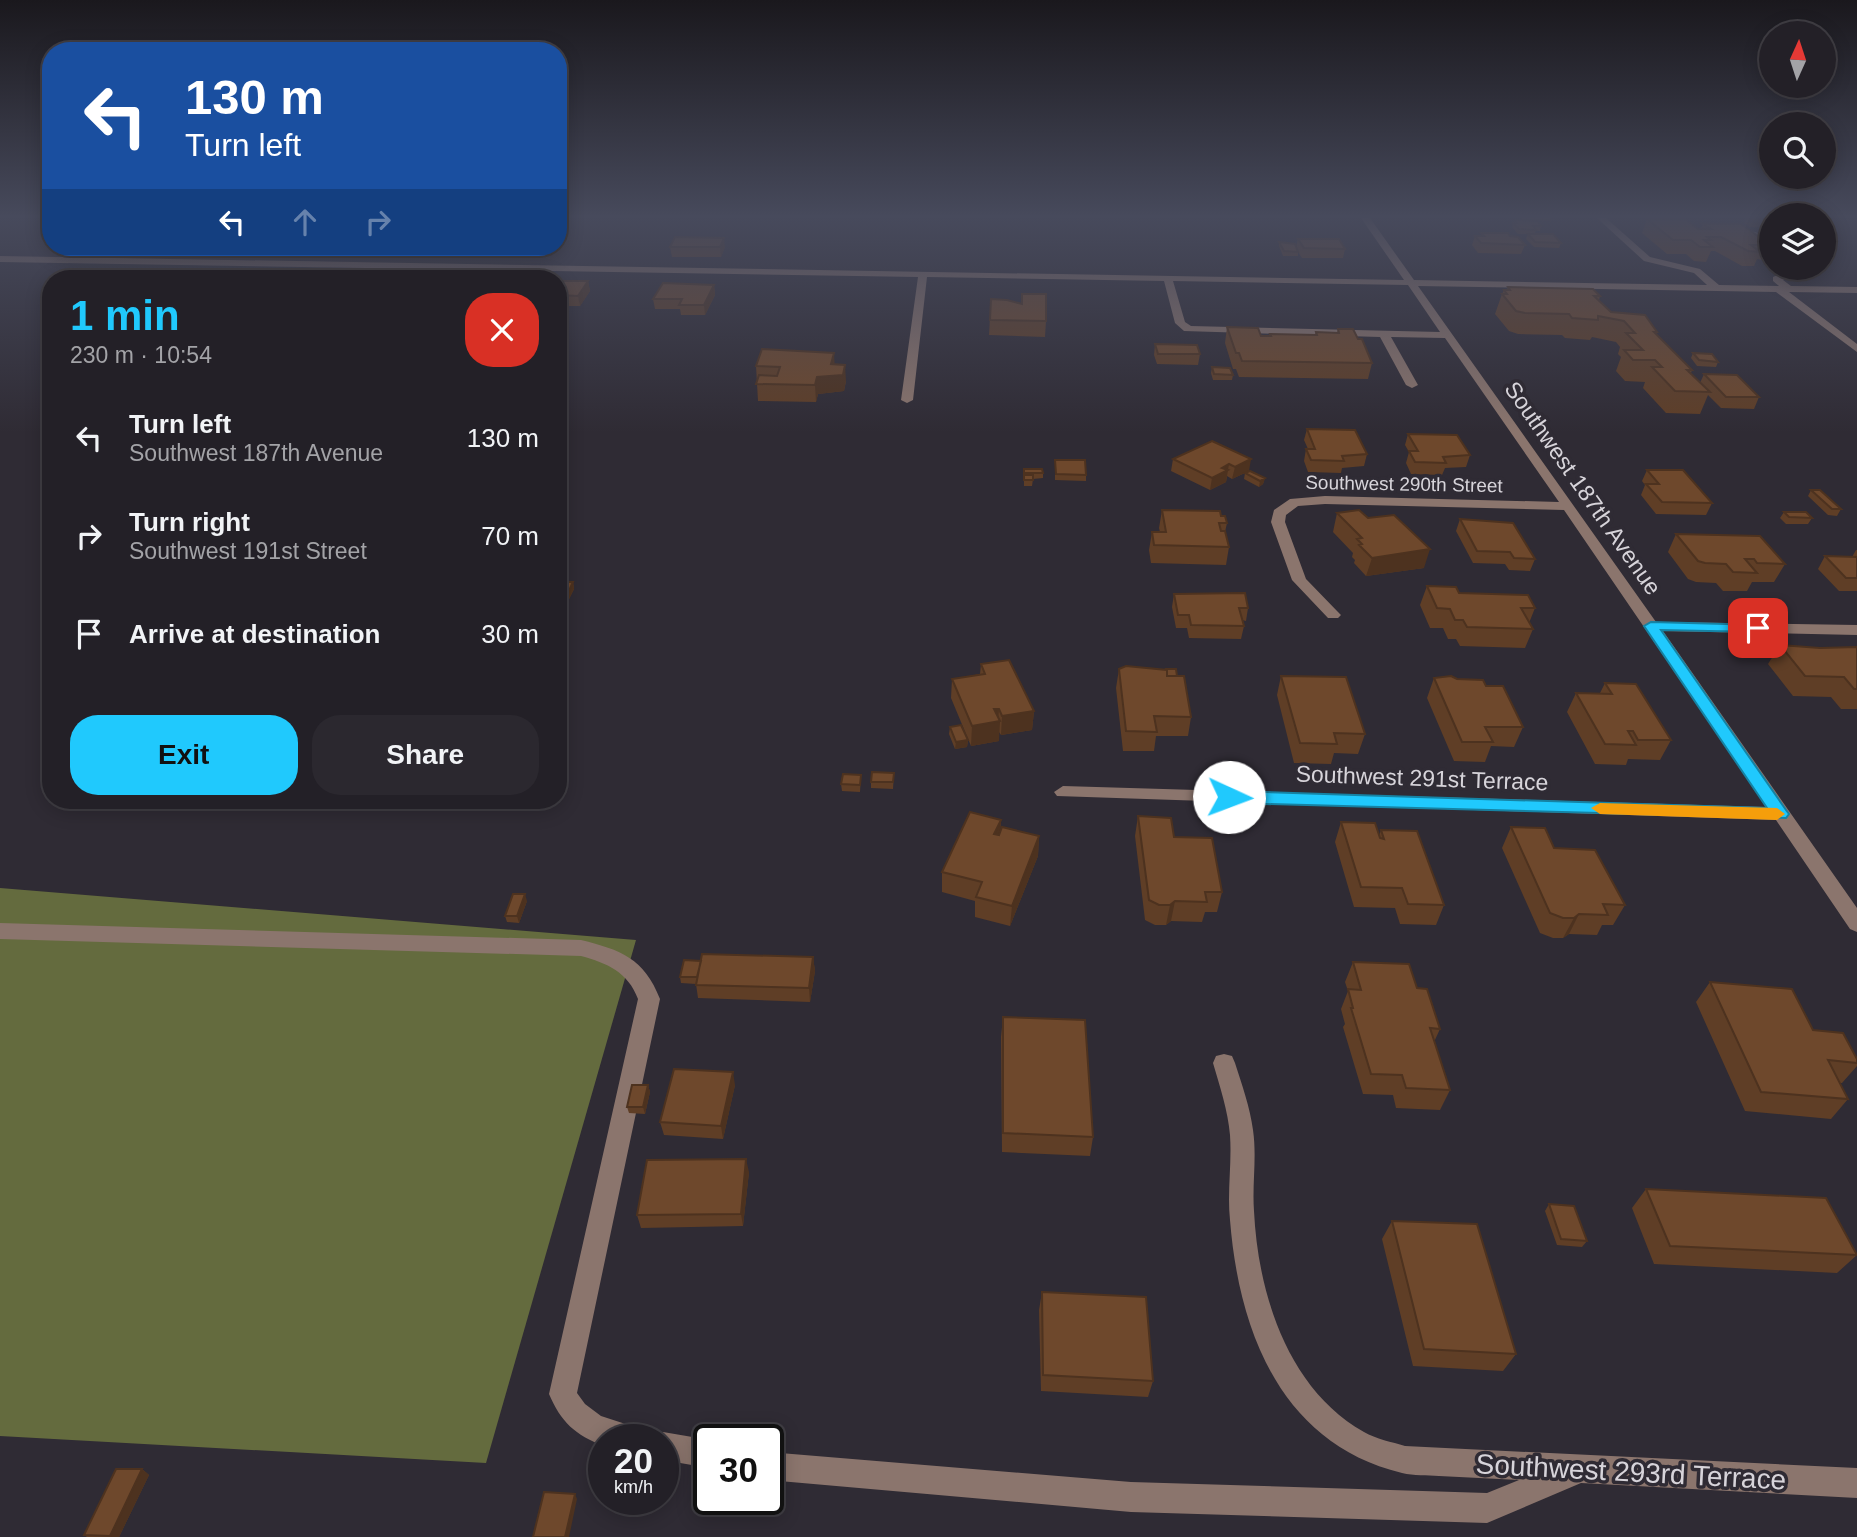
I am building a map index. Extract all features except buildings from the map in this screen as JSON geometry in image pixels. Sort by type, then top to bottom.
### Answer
[{"type":"street","points":[[907,400],[921,290]]},
{"type":"street","points":[[1171,290],[1180,323],[1188,329],[1449,335]]},
{"type":"street","name":"Southwest 187th Avenue","points":[[1417,290],[1857,924]]},
{"type":"street","points":[[1785,290],[1857,349]]},
{"type":"street","points":[[1837,290],[1857,290]]},
{"type":"street","points":[[1384,334],[1412,385]]},
{"type":"street","name":"Southwest 290th Street","points":[[1333,615],[1299,580],[1281,531],[1279,513],[1295,502],[1325,500],[1567,506]]},
{"type":"street","points":[[1651,626],[1857,630]]},
{"type":"street","name":"Southwest 291st Terrace","points":[[1063,792],[1780,814]]},
{"type":"street","points":[[0,931],[581,948],[609,955],[624,964],[644,982],[649,999],[563,1394],[569,1409],[582,1423],[588,1425]]},
{"type":"street","name":"Southwest 293rd Terrace","points":[[1224,1063],[1238,1109],[1242,1136],[1242,1219],[1246,1257],[1256,1303],[1269,1341],[1294,1385],[1320,1418],[1354,1442],[1405,1460],[1857,1483]]},
{"type":"street","points":[[784,1467],[1131,1497],[1487,1508],[1579,1469]]},
{"type":"green space","points":[[0,888],[636,940],[486,1463],[0,1436]]},
{"type":"slow traffic","points":[[1600,808],[1777,814]]},
{"type":"route","points":[[1229,797],[1780,814],[1651,626],[1758,628]]}]
